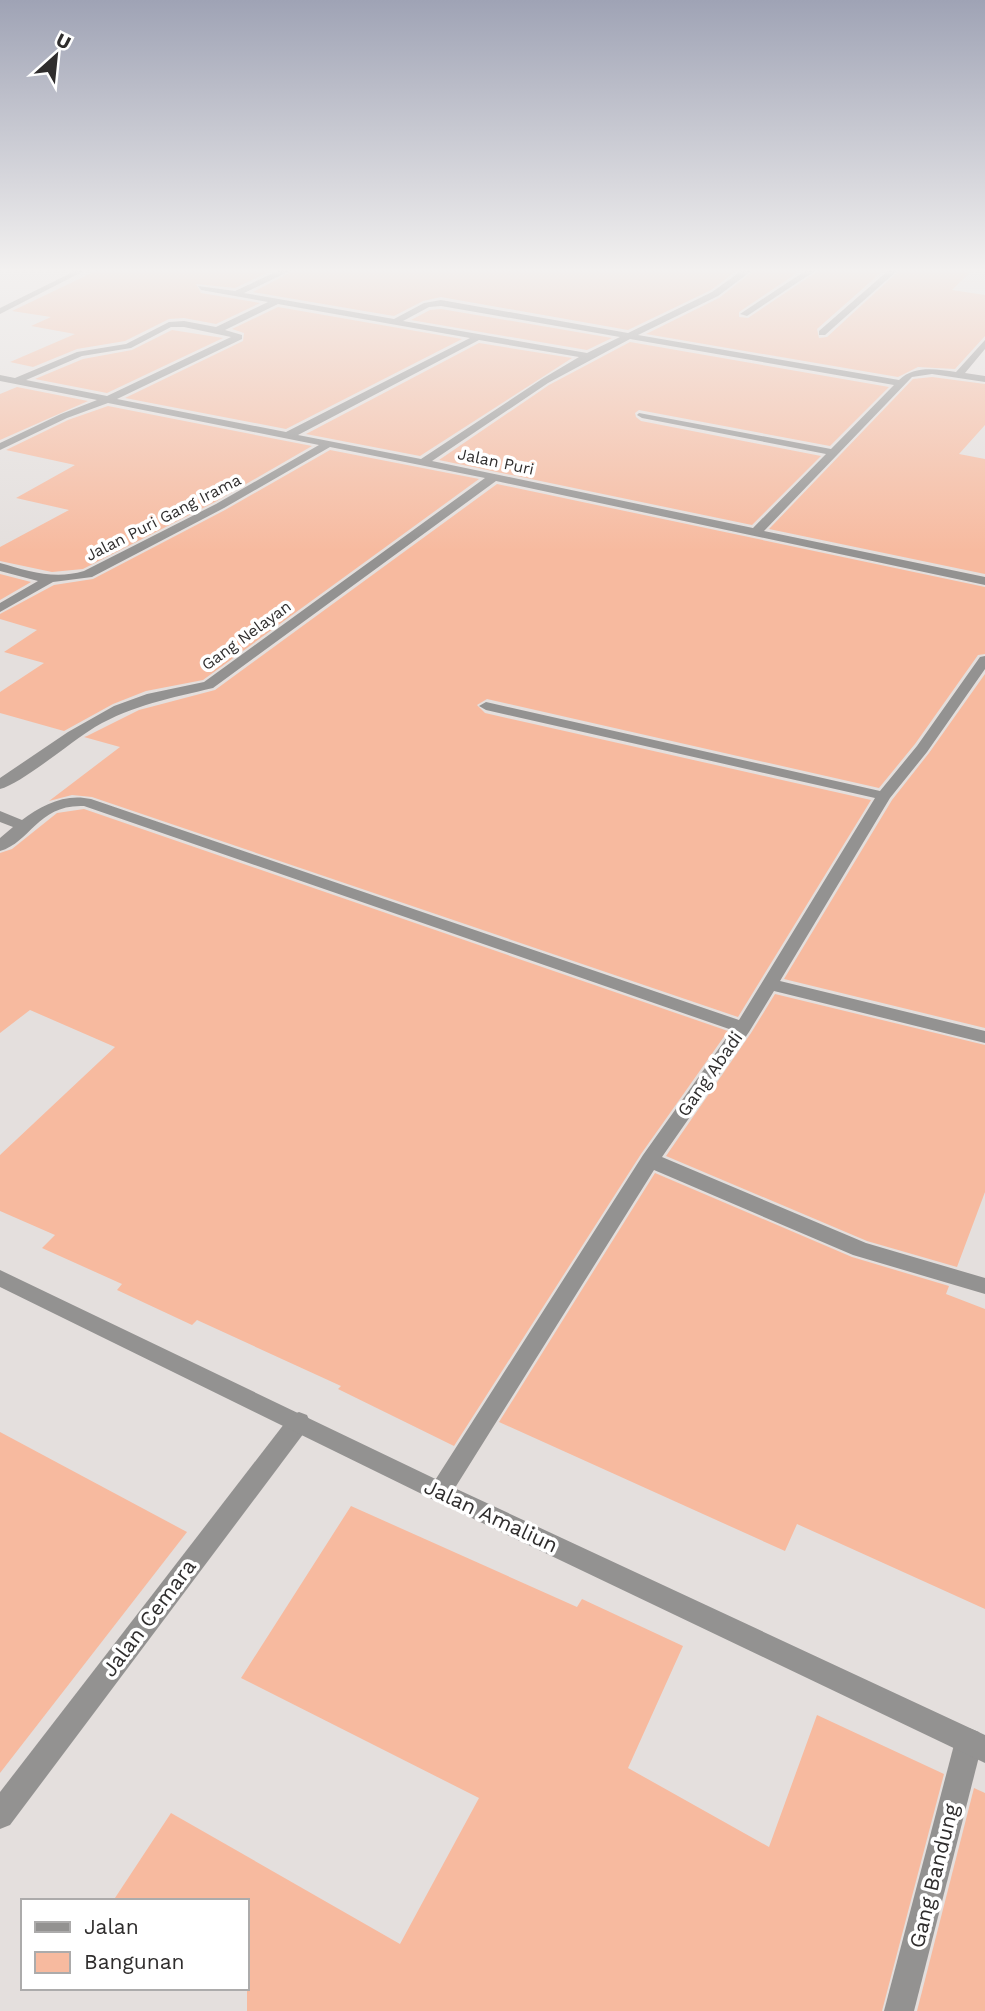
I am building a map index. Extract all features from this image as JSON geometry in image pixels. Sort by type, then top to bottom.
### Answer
[{"type":"street","points":[[17,381],[59,363]]},
{"type":"street","points":[[0,447],[184,363]]},
{"type":"street","points":[[289,435],[428,363]]},
{"type":"street","points":[[424,462],[576,363]]},
{"type":"street","points":[[787,363],[900,383]]},
{"type":"street","points":[[958,374],[968,363]]},
{"type":"street","points":[[756,533],[909,374],[918,371],[985,379]]},
{"type":"street","name":"Jalan Puri","points":[[0,378],[424,462],[985,581]]},
{"type":"street","points":[[642,415],[834,453]]},
{"type":"street","name":"Jalan Puri Gang Irama","points":[[0,567],[50,579],[74,579],[88,574],[220,506],[330,443]]},
{"type":"street","name":"Gang Nelayan","points":[[0,785],[86,726],[121,708],[167,692],[208,685],[494,477]]},
{"type":"street","points":[[0,608],[50,579]]},
{"type":"street","name":"Gang Abadi","points":[[440,1492],[650,1160],[743,1028],[884,796],[922,749],[985,660]]},
{"type":"street","points":[[486,706],[884,796]]},
{"type":"street","points":[[0,846],[51,806],[70,801],[86,802],[285,873],[743,1028]]},
{"type":"street","points":[[0,816],[25,827]]},
{"type":"street","points":[[770,984],[985,1037]]},
{"type":"street","points":[[650,1160],[860,1249],[985,1286]]},
{"type":"street","name":"Jalan Amaliun","points":[[0,1278],[440,1492],[977,1745]]},
{"type":"street","name":"Jalan Cemara","points":[[0,1815],[299,1422]]},
{"type":"street","name":"Gang Bandung","points":[[899,2011],[977,1745]]},
{"type":"building","points":[[14,363],[43,363],[33,367]]},
{"type":"building","points":[[74,363],[171,363],[107,393],[35,379]]},
{"type":"building","points":[[198,363],[415,363],[286,429],[125,398]]},
{"type":"building","points":[[441,363],[564,363],[420,456],[306,434]]},
{"type":"building","points":[[591,363],[750,363],[889,387],[830,446],[639,410],[635,413],[641,421],[821,456],[752,525],[439,460],[549,385]]},
{"type":"building","points":[[815,363],[961,363],[955,369],[918,367],[898,377]]},
{"type":"building","points":[[932,377],[985,384],[985,425],[959,454],[985,459],[985,574],[769,529],[913,379]]},
{"type":"building","points":[[17,387],[88,401],[0,440],[0,394]]},
{"type":"building","points":[[108,406],[312,446],[215,502],[83,569],[52,572],[0,561],[0,547],[69,510],[16,498],[75,465],[6,450],[68,420]]},
{"type":"building","points":[[330,450],[479,479],[203,680],[146,691],[113,704],[64,731],[0,713],[0,692],[44,663],[4,652],[37,630],[0,619],[0,614],[54,585],[93,579],[225,510]]},
{"type":"building","points":[[497,484],[985,587],[985,654],[978,655],[915,744],[879,788],[487,699],[477,705],[485,713],[871,800],[738,1017],[92,797],[72,795],[49,801],[120,747],[84,737],[139,710],[215,690]]},
{"type":"building","points":[[0,574],[31,582],[0,600]]},
{"type":"building","points":[[985,674],[985,1028],[784,979],[892,800]]},
{"type":"building","points":[[84,809],[728,1031],[641,1154],[454,1446],[338,1389],[341,1386],[197,1320],[192,1325],[117,1290],[122,1284],[42,1248],[55,1235],[0,1211],[0,1155],[115,1047],[30,1010],[0,1033],[0,853],[12,849],[57,813]]},
{"type":"building","points":[[775,994],[985,1045],[985,1192],[957,1267],[867,1241],[666,1156]]},
{"type":"building","points":[[655,1173],[852,1257],[949,1286],[946,1294],[985,1309],[985,1609],[797,1524],[785,1551],[499,1422]]},
{"type":"building","points":[[0,1432],[187,1532],[0,1773]]},
{"type":"building","points":[[351,1506],[577,1607],[582,1599],[683,1646],[628,1768],[769,1847],[817,1715],[944,1774],[882,2011],[247,2011],[248,1899],[114,1899],[171,1813],[400,1944],[479,1798],[241,1678]]},
{"type":"building","points":[[974,1788],[985,1793],[985,2011],[917,2011]]}]
